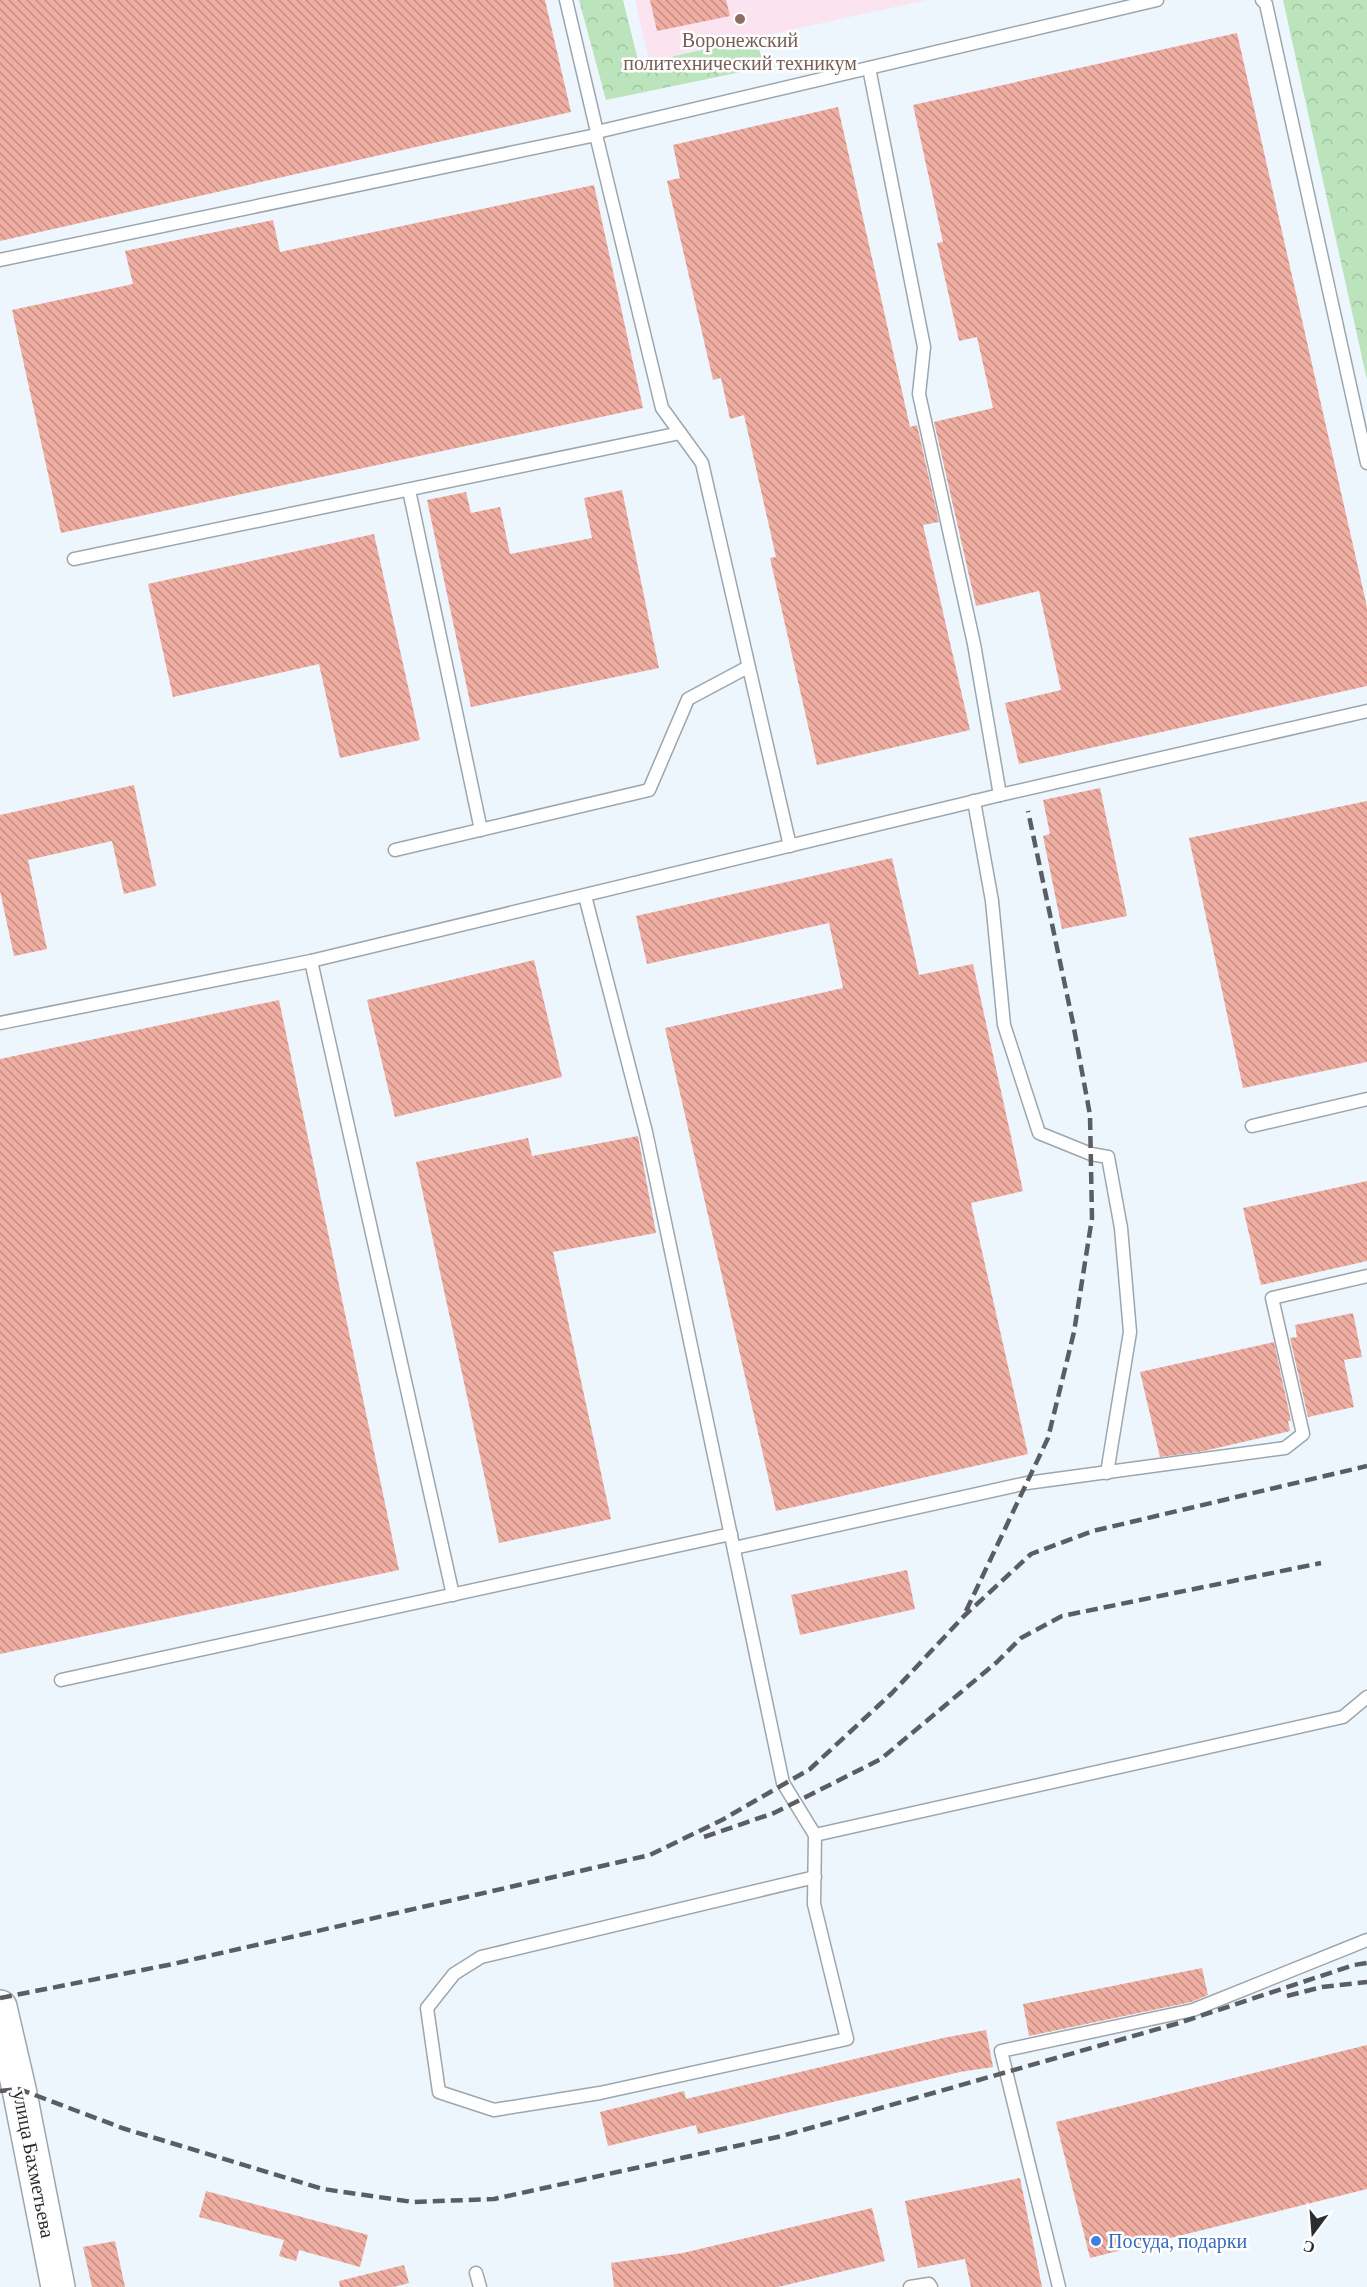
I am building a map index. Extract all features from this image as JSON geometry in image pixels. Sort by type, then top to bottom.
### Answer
[{"type":"street","name":"улица Бахметьева","points":[[0,2007],[19,2089],[58,2287]]},
{"type":"lane","points":[[567,0],[662,408],[702,463],[790,846]]},
{"type":"lane","points":[[0,260],[597,133],[1157,0]]},
{"type":"lane","points":[[1262,0],[1266,4],[1367,463]]},
{"type":"lane","points":[[869,68],[924,347],[919,394],[974,644],[1000,795]]},
{"type":"lane","points":[[74,559],[680,433]]},
{"type":"lane","points":[[409,490],[481,830]]},
{"type":"lane","points":[[395,850],[649,790],[688,699],[748,667]]},
{"type":"lane","points":[[4,1020],[311,961],[974,801],[1367,711]]},
{"type":"lane","points":[[974,801],[992,901],[1004,1025],[1039,1133],[1091,1154],[1108,1157],[1121,1228],[1130,1332],[1107,1473]]},
{"type":"lane","points":[[585,896],[646,1132],[783,1783],[815,1835],[815,1876],[814,1904],[847,2039],[600,2093],[494,2110],[438,2092],[427,2008],[454,1974],[481,1957],[815,1876]]},
{"type":"lane","points":[[311,961],[453,1595]]},
{"type":"lane","points":[[1252,1126],[1367,1099]]},
{"type":"lane","points":[[734,1548],[1027,1483],[1285,1448],[1303,1434],[1272,1298],[1367,1276]]},
{"type":"lane","points":[[61,1680],[731,1534]]},
{"type":"lane","points":[[815,1835],[1343,1717],[1367,1697]]},
{"type":"lane","points":[[1059,2287],[1001,2051],[1193,2010],[1367,1940]]},
{"type":"lane","points":[[476,2273],[480,2287]]},
{"type":"lane","points":[[910,2287],[929,2284],[930,2287]]},
{"type":"shaded area","name":"Воронежский политехнический техникум","points":[[635,0],[927,0],[649,61]]},
{"type":"green space","points":[[579,0],[623,0],[639,64],[755,38],[765,67],[606,100]]},
{"type":"green space","points":[[1283,0],[1367,0],[1367,380]]},
{"type":"building","points":[[0,0],[545,0],[571,112],[0,241]]},
{"type":"building","points":[[650,0],[726,0],[730,16],[657,31]]},
{"type":"building","points":[[1237,33],[1367,607],[1367,686],[1019,764],[1005,703],[1061,690],[1039,591],[976,606],[934,422],[993,408],[977,337],[959,341],[937,243],[943,242],[913,105]]},
{"type":"building","points":[[838,107],[910,427],[917,425],[939,522],[923,525],[970,730],[817,765],[770,558],[776,557],[744,415],[730,419],[721,378],[713,380],[667,181],[680,178],[673,145]]},
{"type":"building","points":[[594,185],[643,408],[61,533],[12,310],[133,284],[125,251],[273,220],[280,252]]},
{"type":"building","points":[[622,490],[659,668],[471,707],[427,500],[466,492],[471,513],[500,507],[510,554],[592,538],[584,498]]},
{"type":"building","points":[[374,534],[420,740],[340,758],[319,664],[173,697],[148,584]]},
{"type":"building","points":[[134,785],[156,886],[124,894],[112,841],[28,860],[47,949],[14,956],[0,891],[0,815]]},
{"type":"building","points":[[1100,788],[1127,916],[1062,929],[1043,836],[1050,834],[1043,800]]},
{"type":"building","points":[[1367,801],[1367,1062],[1243,1088],[1189,838]]},
{"type":"building","points":[[892,858],[919,975],[973,964],[1023,1191],[971,1203],[1028,1454],[776,1511],[665,1028],[843,988],[829,923],[647,964],[636,916]]},
{"type":"building","points":[[534,960],[562,1077],[395,1117],[367,1000]]},
{"type":"building","points":[[279,1000],[399,1570],[0,1654],[0,1059]]},
{"type":"building","points":[[638,1136],[656,1233],[553,1252],[611,1519],[499,1543],[416,1162],[528,1138],[532,1156]]},
{"type":"building","points":[[1367,1181],[1367,1261],[1261,1285],[1243,1208]]},
{"type":"building","points":[[1353,1313],[1362,1357],[1344,1360],[1354,1407],[1308,1417],[1290,1338],[1297,1337],[1295,1325]]},
{"type":"building","points":[[1274,1342],[1291,1421],[1288,1421],[1290,1431],[1204,1451],[1160,1457],[1140,1372]]},
{"type":"building","points":[[907,1570],[915,1609],[800,1635],[791,1595]]},
{"type":"building","points":[[1202,1968],[1208,1995],[1191,2002],[1029,2036],[1023,2004]]},
{"type":"building","points":[[986,2030],[993,2067],[960,2072],[698,2134],[696,2125],[608,2146],[600,2112],[684,2091],[686,2099],[943,2038]]},
{"type":"building","points":[[1367,2045],[1367,2189],[1090,2258],[1056,2122]]},
{"type":"building","points":[[1020,2178],[1042,2287],[971,2287],[965,2259],[918,2268],[905,2201]]},
{"type":"building","points":[[206,2191],[368,2235],[360,2267],[299,2250],[296,2261],[279,2256],[284,2240],[199,2217]]},
{"type":"building","points":[[872,2208],[885,2261],[778,2287],[614,2287],[611,2263],[683,2253]]},
{"type":"building","points":[[115,2241],[125,2287],[92,2287],[83,2247]]},
{"type":"building","points":[[404,2265],[409,2283],[394,2287],[340,2287],[339,2281]]},
{"type":"railway","points":[[966,1611],[1048,1438],[1074,1332],[1092,1218],[1090,1115],[1028,811]]},
{"type":"railway","points":[[0,1998],[173,1964],[650,1855],[722,1820],[810,1769],[892,1693],[964,1616],[1031,1554],[1093,1531],[1367,1466]]},
{"type":"railway","points":[[704,1837],[774,1813],[881,1759],[997,1662],[1021,1638],[1062,1616],[1321,1563]]},
{"type":"railway","points":[[0,2091],[19,2089],[122,2128],[323,2189],[413,2202],[494,2199],[782,2136],[1179,2023],[1354,1965],[1367,1963]]},
{"type":"railway","points":[[1287,1996],[1322,1987],[1367,1982]]},
{"type":"place","name":"Воронежский политехнический техникум","points":[[740,19]]},
{"type":"place","name":"Посуда, подарки","points":[[1096,2241]]}]
